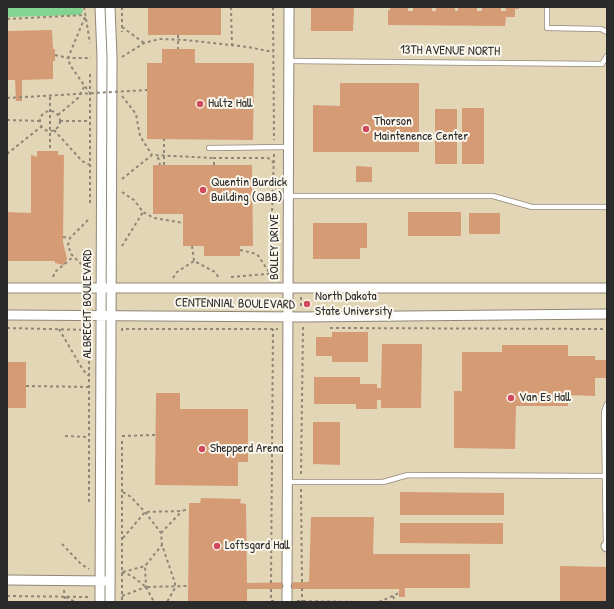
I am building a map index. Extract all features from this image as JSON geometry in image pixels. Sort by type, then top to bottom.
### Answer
[{"type":"street","name":"ALBRECHT BOULEVARD","points":[[100,7],[102,58],[101,316],[105,581],[110,602]]},
{"type":"street","name":"ALBRECHT BOULEVARD","points":[[100,602],[105,581],[111,316],[112,52],[110,7]]},
{"type":"street","name":"BOLLEY DRIVE","points":[[287,602],[286,482],[289,7]]},
{"type":"street","name":"CENTENNIAL BOULEVARD","points":[[7,288],[607,288]]},
{"type":"street","name":"CENTENNIAL BOULEVARD","points":[[7,315],[302,317],[607,314]]},
{"type":"street","points":[[7,580],[105,581]]},
{"type":"lane","points":[[547,7],[547,28],[601,29],[607,32]]},
{"type":"lane","name":"13TH AVENUE NORTH","points":[[289,61],[602,64],[607,56]]},
{"type":"lane","points":[[210,148],[289,147]]},
{"type":"lane","points":[[289,196],[493,196],[532,207],[607,207]]},
{"type":"lane","points":[[607,404],[604,412],[607,546]]},
{"type":"lane","points":[[286,482],[383,482],[408,475],[605,476]]},
{"type":"path","points":[[84,7],[90,46]]},
{"type":"path","points":[[231,7],[232,46]]},
{"type":"path","points":[[7,18],[91,15]]},
{"type":"path","points":[[86,16],[68,58],[84,87],[90,93]]},
{"type":"path","points":[[122,27],[144,43]]},
{"type":"path","points":[[178,35],[178,49]]},
{"type":"path","points":[[122,58],[144,43],[167,39],[248,47],[273,52]]},
{"type":"path","points":[[91,54],[91,65]]},
{"type":"path","points":[[55,55],[68,58],[91,58]]},
{"type":"path","points":[[90,72],[90,204]]},
{"type":"path","points":[[58,115],[78,98],[84,87]]},
{"type":"path","points":[[7,98],[50,97],[147,90]]},
{"type":"path","points":[[122,96],[136,114],[139,133],[152,155],[158,157],[268,158],[274,163]]},
{"type":"path","points":[[50,97],[50,151]]},
{"type":"path","points":[[49,112],[58,115],[60,121],[58,127],[54,130],[48,131],[42,126],[41,121],[43,115],[49,112]]},
{"type":"path","points":[[7,120],[41,121]]},
{"type":"path","points":[[60,121],[90,121]]},
{"type":"path","points":[[7,154],[42,126]]},
{"type":"path","points":[[54,130],[82,161],[90,165]]},
{"type":"path","points":[[164,140],[164,165]]},
{"type":"path","points":[[122,179],[152,155]]},
{"type":"path","points":[[158,157],[160,165]]},
{"type":"path","points":[[214,158],[214,165]]},
{"type":"path","points":[[122,192],[134,200],[143,212],[154,218],[183,223]]},
{"type":"path","points":[[90,210],[90,226]]},
{"type":"path","points":[[122,246],[143,212]]},
{"type":"path","points":[[90,218],[70,238],[68,248],[73,257],[90,273]]},
{"type":"path","points":[[63,237],[70,238]]},
{"type":"path","points":[[192,246],[194,261]]},
{"type":"path","points":[[240,250],[257,254],[270,273]]},
{"type":"path","points":[[54,277],[55,272],[73,257]]},
{"type":"path","points":[[194,261],[215,272],[219,278]]},
{"type":"path","points":[[173,278],[177,272],[194,261]]},
{"type":"path","points":[[90,265],[90,277]]},
{"type":"path","points":[[212,278],[288,273]]},
{"type":"path","points":[[166,278],[181,278]]},
{"type":"path","points":[[299,289],[302,296],[303,328],[301,482],[302,583]]},
{"type":"path","points":[[7,328],[90,329],[89,506]]},
{"type":"path","points":[[122,335],[122,329],[310,328]]},
{"type":"path","points":[[325,328],[607,329]]},
{"type":"path","points":[[59,329],[83,370],[89,376]]},
{"type":"path","points":[[26,386],[89,387]]},
{"type":"path","points":[[122,428],[122,602]]},
{"type":"path","points":[[122,436],[155,435]]},
{"type":"path","points":[[65,436],[89,436]]},
{"type":"path","points":[[123,492],[131,497],[146,512],[162,533],[162,545],[175,580],[175,587],[166,602]]},
{"type":"path","points":[[123,538],[146,512],[182,511],[188,509]]},
{"type":"path","points":[[162,533],[182,511]]},
{"type":"path","points":[[62,544],[81,564],[89,569],[89,563]]},
{"type":"path","points":[[122,572],[145,566],[162,545]]},
{"type":"path","points":[[145,566],[146,587]]},
{"type":"path","points":[[122,572],[132,576],[146,587],[154,602]]},
{"type":"path","points":[[122,596],[146,587],[188,586]]},
{"type":"path","points":[[302,588],[302,602]]},
{"type":"path","points":[[271,589],[271,602],[360,602]]},
{"type":"path","points":[[379,602],[393,595],[399,594]]},
{"type":"path","points":[[393,595],[395,602]]},
{"type":"path","points":[[7,596],[89,596]]},
{"type":"path","points":[[65,596],[75,602]]},
{"type":"shaded area","name":"North Dakota State University","points":[[7,7],[607,7],[607,602],[7,602]]},
{"type":"green space","points":[[7,7],[82,7],[83,12],[79,15],[7,17]]},
{"type":"building","points":[[148,7],[221,7],[221,35],[148,35]]},
{"type":"building","points":[[311,7],[354,7],[353,31],[311,31]]},
{"type":"building","points":[[390,7],[408,7],[408,11],[413,11],[413,7],[432,7],[432,11],[436,11],[436,7],[455,7],[455,11],[458,11],[458,7],[477,7],[477,11],[482,11],[482,7],[501,7],[501,11],[506,11],[505,7],[519,7],[519,9],[515,9],[515,17],[506,17],[505,26],[388,25],[388,10],[390,10]]},
{"type":"building","points":[[52,30],[53,49],[55,49],[53,79],[22,80],[22,101],[16,101],[15,80],[7,80],[7,31]]},
{"type":"building","name":"Hultz Hall","points":[[162,49],[195,49],[195,63],[254,63],[253,140],[147,139],[147,63],[162,63]]},
{"type":"building","name":"Thorson Maintenence Center","points":[[340,83],[419,83],[419,152],[313,152],[313,105],[340,106]]},
{"type":"building","points":[[462,108],[484,108],[484,164],[462,164]]},
{"type":"building","points":[[435,109],[457,109],[457,164],[435,164]]},
{"type":"building","points":[[37,151],[58,151],[58,155],[64,155],[63,242],[67,259],[64,265],[55,263],[55,261],[7,261],[7,212],[31,213],[31,155],[37,157]]},
{"type":"building","name":"Quentin Burdick Building (QBB)","points":[[153,165],[252,165],[253,246],[240,246],[240,256],[204,256],[204,246],[183,246],[183,214],[153,214]]},
{"type":"building","points":[[356,166],[372,167],[372,182],[356,182]]},
{"type":"building","points":[[408,212],[461,212],[461,236],[408,236]]},
{"type":"building","points":[[469,213],[500,213],[500,234],[469,234]]},
{"type":"building","points":[[313,223],[367,223],[367,248],[360,248],[360,259],[313,259]]},
{"type":"building","points":[[332,332],[368,332],[368,362],[332,362],[332,356],[316,356],[316,337],[332,337]]},
{"type":"building","points":[[382,344],[422,344],[421,408],[381,408],[381,400],[377,400],[377,409],[356,409],[356,404],[314,404],[314,377],[360,377],[360,384],[377,384],[377,388],[381,388]]},
{"type":"building","name":"Van Es Hall","points":[[502,345],[568,345],[568,356],[595,356],[595,360],[607,360],[607,378],[595,378],[595,396],[568,395],[568,406],[516,406],[515,449],[454,448],[454,391],[462,391],[462,352],[502,352]]},
{"type":"building","points":[[7,362],[26,362],[26,408],[7,408]]},
{"type":"building","name":"Shepperd Arena","points":[[156,393],[180,393],[180,409],[248,409],[248,462],[238,462],[238,486],[155,485]]},
{"type":"building","points":[[313,422],[340,422],[340,465],[313,464]]},
{"type":"building","points":[[400,492],[504,493],[504,515],[400,515]]},
{"type":"building","points":[[201,498],[241,499],[240,503],[246,504],[247,583],[309,582],[311,517],[374,517],[373,554],[470,554],[470,588],[405,588],[405,597],[399,597],[399,589],[247,589],[247,602],[188,602],[189,503],[200,503]]},
{"type":"building","points":[[400,523],[503,523],[503,544],[400,543]]},
{"type":"building","points":[[560,566],[607,567],[607,602],[560,602]]},
{"type":"place","name":"Hultz Hall","points":[[200,104]]},
{"type":"place","name":"Thorson Maintenence Center","points":[[366,129]]},
{"type":"place","name":"Quentin Burdick Building (QBB)","points":[[203,190]]},
{"type":"place","name":"North Dakota State University","points":[[307,304]]},
{"type":"place","name":"Van Es Hall","points":[[511,398]]},
{"type":"place","name":"Shepperd Arena","points":[[202,449]]},
{"type":"place","name":"Loftsgard Hall","points":[[217,546]]}]
